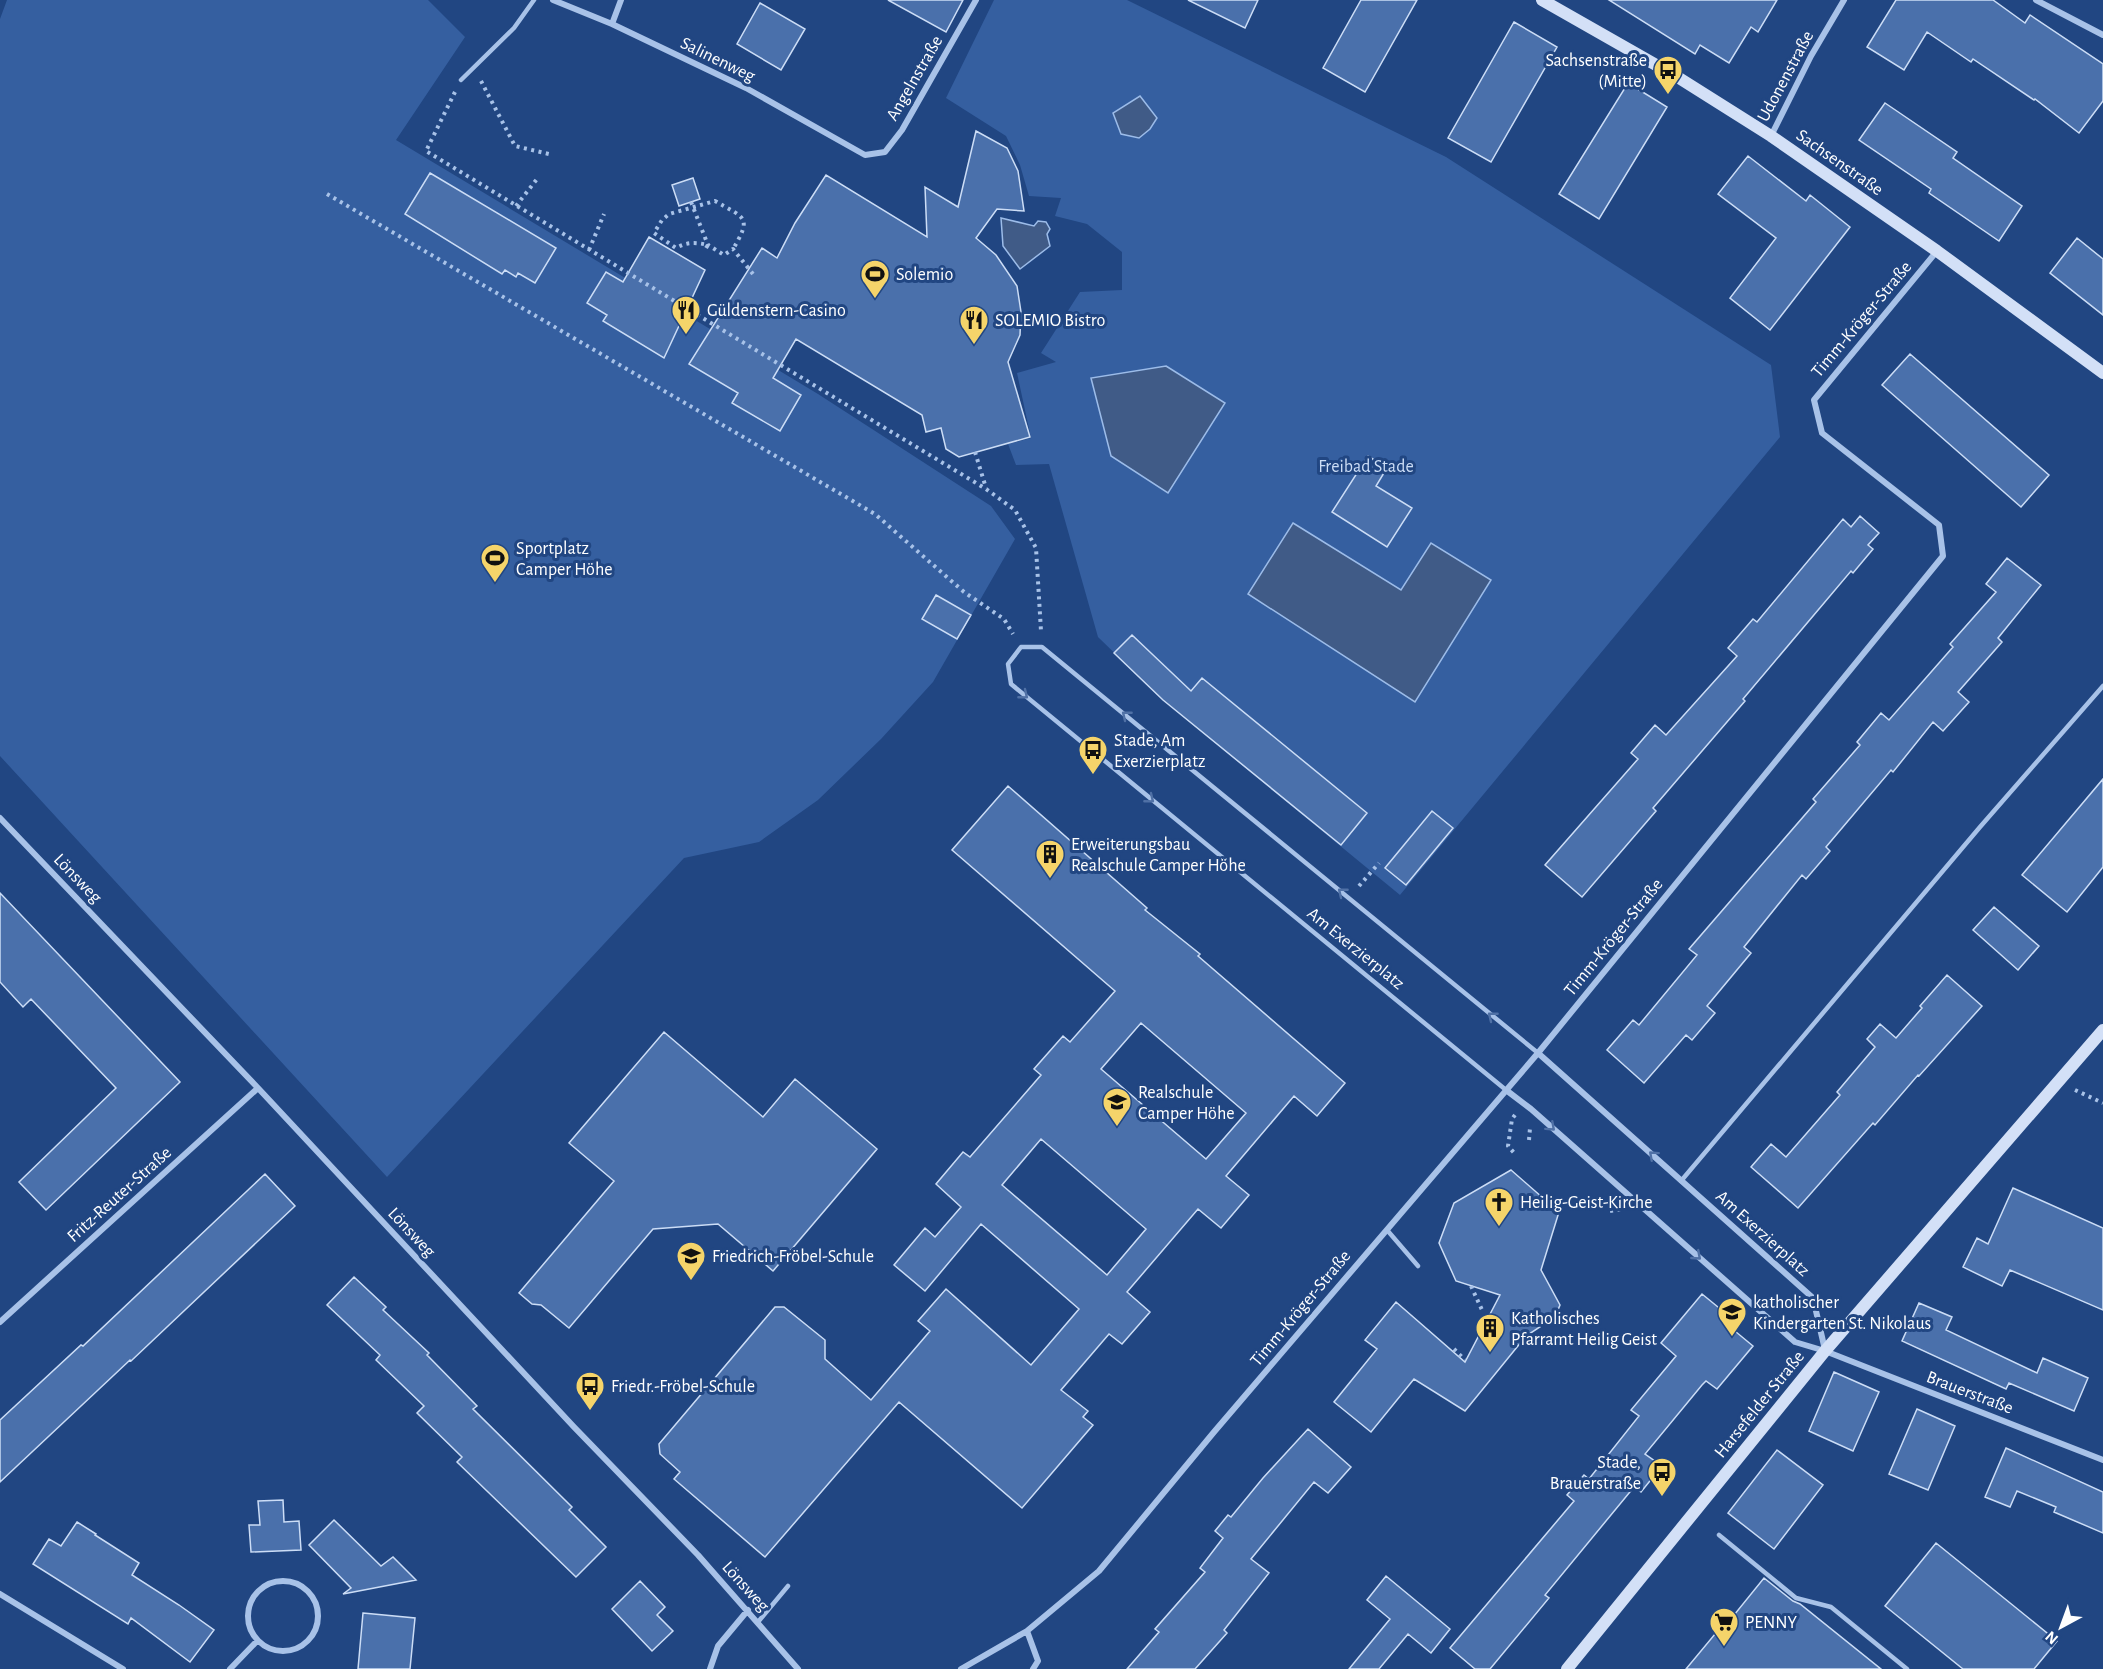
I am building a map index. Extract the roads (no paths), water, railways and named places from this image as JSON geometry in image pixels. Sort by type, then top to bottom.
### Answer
[{"type":"main road","name":"Sachsenstraße","points":[[1542,0],[1679,78],[1771,136],[2103,373]]},
{"type":"main road","name":"Harsefelder Straße","points":[[1568,1669],[1825,1351],[2103,1030]]},
{"type":"street","name":"Salinenweg","points":[[553,0],[612,24],[746,88],[865,155]]},
{"type":"street","points":[[612,24],[621,0]]},
{"type":"street","name":"Angelnstraße","points":[[865,155],[885,152],[902,130],[976,0]]},
{"type":"street","name":"Udonenstraße","points":[[1771,136],[1811,56],[1844,0]]},
{"type":"street","points":[[2036,0],[2103,35]]},
{"type":"street","name":"Timm-Kröger-Straße","points":[[961,1669],[1028,1631],[1099,1571],[1214,1432],[1538,1053],[1942,556],[1939,525],[1822,433],[1814,400],[1936,252]]},
{"type":"street","name":"Lönsweg","points":[[0,819],[258,1088],[574,1426],[698,1554],[798,1669]]},
{"type":"street","name":"Am Exerzierplatz","points":[[1506,1090],[1524,1102],[1795,1342],[1825,1351],[1813,1298],[1538,1053]]},
{"type":"street","name":"Fritz-Reuter-Straße","points":[[0,1322],[258,1088]]},
{"type":"street","name":"Brauerstraße","points":[[1825,1351],[2103,1460]]},
{"type":"street","points":[[271,1582],[294,1582],[311,1594],[319,1615],[312,1637],[293,1651],[275,1651],[257,1641],[249,1627],[247,1617],[253,1596],[271,1582]]},
{"type":"street","points":[[0,1594],[123,1669]]},
{"type":"street","points":[[710,1669],[718,1646],[748,1610]]},
{"type":"street","points":[[1028,1631],[1038,1661],[1033,1669]]},
{"type":"street","points":[[230,1669],[257,1641]]},
{"type":"lane","points":[[461,80],[514,28],[534,0]]},
{"type":"lane","name":"Am Exerzierplatz","points":[[1506,1090],[1011,684],[1008,664],[1022,647],[1042,647],[1538,1053]]},
{"type":"lane","points":[[1682,1181],[1980,827],[2103,686]]},
{"type":"lane","points":[[1387,1230],[1418,1266]]},
{"type":"lane","points":[[1719,1535],[1796,1598],[1831,1608],[1907,1669]]},
{"type":"lane","points":[[758,1622],[788,1586]]},
{"type":"place","name":"Sachsenstraße (Mitte)","points":[[1668,96]]},
{"type":"place","name":"Solemio","points":[[875,300]]},
{"type":"place","name":"Güldenstern-Casino","points":[[686,336]]},
{"type":"place","name":"SOLEMIO Bistro","points":[[974,346]]},
{"type":"place","name":"Sportplatz Camper Höhe","points":[[495,584]]},
{"type":"place","name":"Stade, Am Exerzierplatz","points":[[1093,776]]},
{"type":"place","name":"Erweiterungsbau Realschule Camper Höhe","points":[[1050,880]]},
{"type":"place","name":"Realschule Camper Höhe","points":[[1117,1128]]},
{"type":"place","name":"Heilig-Geist-Kirche","points":[[1499,1228]]},
{"type":"place","name":"Friedrich-Fröbel-Schule","points":[[691,1282]]},
{"type":"place","name":"katholischer Kindergarten St. Nikolaus","points":[[1732,1338]]},
{"type":"place","name":"Katholisches Pfarramt Heilig Geist","points":[[1490,1354]]},
{"type":"place","name":"Friedr.-Fröbel-Schule","points":[[590,1412]]},
{"type":"place","name":"Stade, Brauerstraße","points":[[1662,1498]]},
{"type":"place","name":"PENNY","points":[[1724,1648]]},
{"type":"park label","name":"Freibad Stade","points":[[1366,466]]}]
